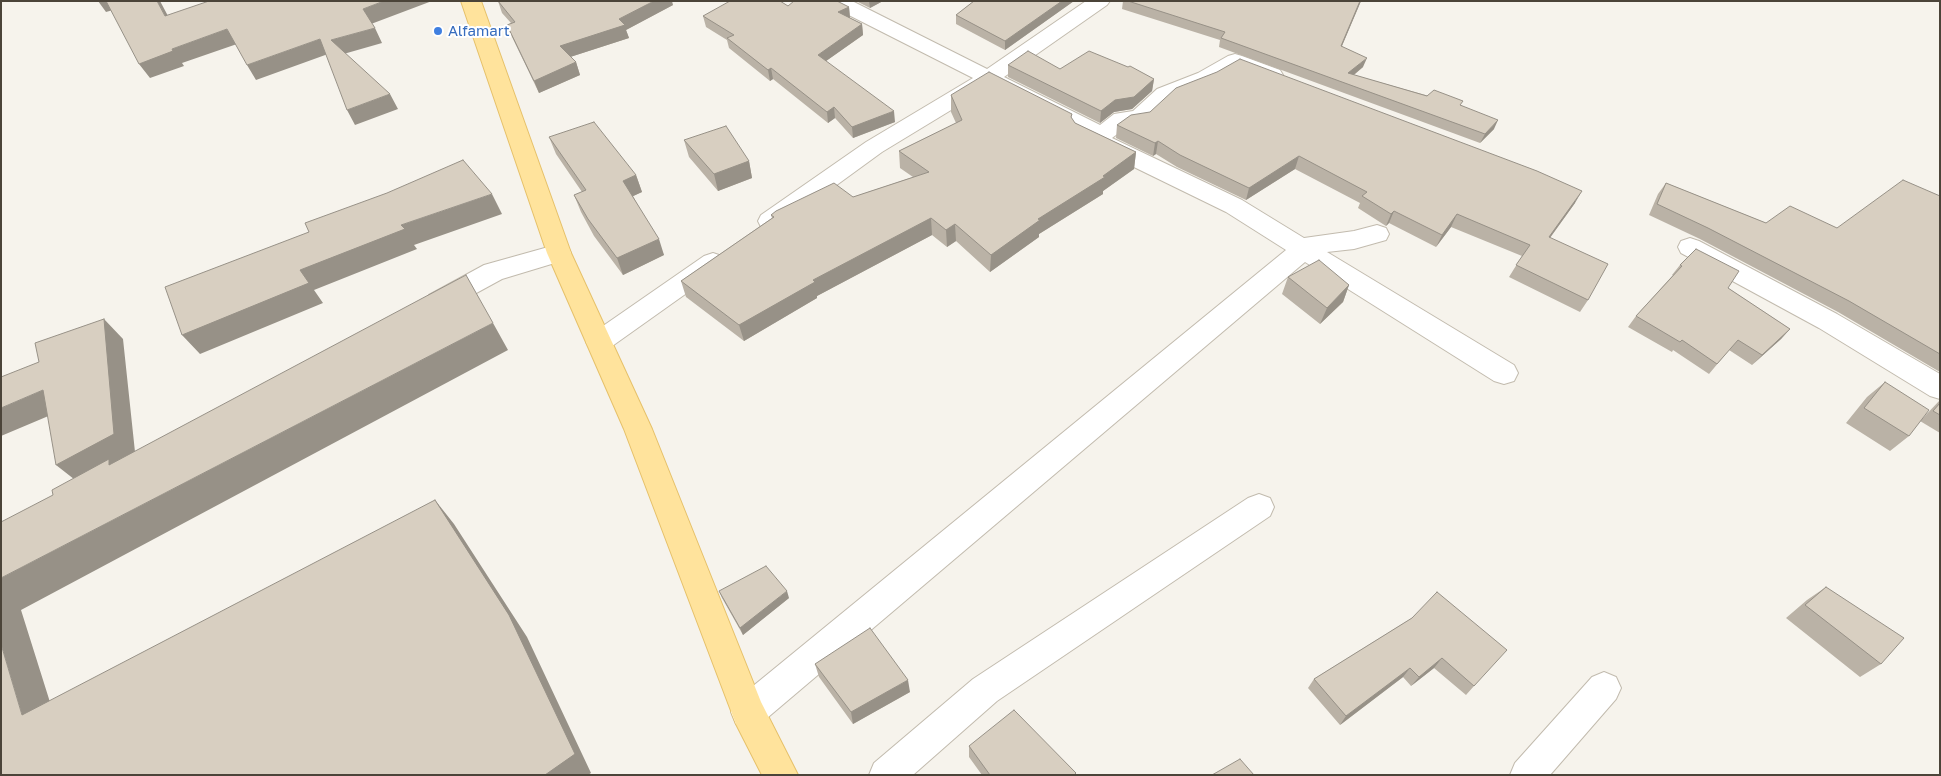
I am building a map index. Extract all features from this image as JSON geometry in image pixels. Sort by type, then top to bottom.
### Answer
[{"type":"main road","points":[[471,1],[559,253],[638,429],[748,712],[781,775]]},
{"type":"street","points":[[836,1],[983,82],[1234,206],[1504,373]]},
{"type":"street","points":[[753,233],[874,147],[983,82],[1100,1]]},
{"type":"street","points":[[983,82],[1102,136],[1122,119],[1139,118],[1165,94],[1206,78],[1235,61],[1289,82]]},
{"type":"street","points":[[748,712],[1304,249],[1313,244],[1354,240],[1377,234]]},
{"type":"street","points":[[1690,247],[1828,321],[1940,387]]},
{"type":"street","points":[[599,342],[728,250]]},
{"type":"street","points":[[415,315],[493,272],[559,253]]},
{"type":"street","points":[[886,775],[985,690],[1259,507]]},
{"type":"street","points":[[1527,775],[1604,688]]},
{"type":"building","points":[[106,1],[157,1],[165,16],[209,1],[384,1],[363,9],[375,28],[331,40],[390,94],[347,110],[320,39],[247,65],[227,29],[172,49],[173,51],[139,64]]},
{"type":"building","points":[[498,1],[654,1],[619,19],[625,25],[560,46],[576,62],[534,81],[507,25],[515,22]]},
{"type":"building","points":[[730,1],[780,1],[788,6],[794,1],[837,1],[849,7],[838,12],[862,24],[818,55],[894,111],[852,127],[834,107],[827,112],[771,68],[768,70],[727,38],[734,35],[703,16]]},
{"type":"building","points":[[974,1],[1062,1],[1005,41],[956,15]]},
{"type":"building","points":[[1128,1],[1360,1],[1341,46],[1367,58],[1348,73],[1427,96],[1434,90],[1463,101],[1460,105],[1498,120],[1485,134],[1221,38],[1225,32]]},
{"type":"building","points":[[1028,51],[1060,69],[1089,51],[1128,67],[1130,66],[1154,79],[1134,97],[1115,100],[1101,111],[1008,65]]},
{"type":"building","points":[[1240,59],[1537,171],[1582,191],[1549,237],[1608,264],[1588,300],[1516,265],[1530,245],[1457,214],[1442,235],[1394,211],[1391,214],[1362,196],[1367,192],[1299,156],[1249,188],[1180,155],[1158,141],[1155,143],[1117,125],[1131,115],[1150,112],[1176,88],[1217,72]]},
{"type":"building","points":[[989,72],[1072,114],[1071,117],[1075,123],[1136,152],[1103,176],[1105,177],[1038,219],[1040,220],[991,255],[955,224],[946,230],[931,218],[813,280],[815,282],[739,325],[681,281],[774,217],[771,215],[776,211],[834,183],[853,197],[929,172],[899,151],[962,120],[951,95]]},
{"type":"building","points":[[594,122],[636,175],[623,181],[659,239],[617,258],[588,219],[574,195],[586,190],[549,137]]},
{"type":"building","points":[[726,126],[749,161],[714,174],[684,140]]},
{"type":"building","points":[[463,160],[492,194],[401,225],[405,229],[300,270],[309,283],[182,335],[165,287],[309,232],[305,223],[387,193]]},
{"type":"building","points":[[1903,180],[1940,196],[1940,354],[1849,301],[1708,228],[1657,204],[1666,183],[1766,223],[1790,206],[1837,228]]},
{"type":"building","points":[[1696,249],[1739,271],[1728,288],[1790,329],[1762,355],[1738,340],[1717,364],[1682,340],[1680,342],[1636,316]]},
{"type":"building","points":[[1319,260],[1349,285],[1327,308],[1288,277]]},
{"type":"building","points":[[466,275],[493,323],[1,578],[1,522],[53,495],[52,490],[109,459],[109,465]]},
{"type":"building","points":[[104,319],[114,434],[56,465],[43,390],[1,408],[1,377],[39,362],[35,343]]},
{"type":"building","points":[[1885,382],[1929,410],[1909,436],[1864,408]]},
{"type":"building","points":[[1940,403],[1940,415],[1933,411]]},
{"type":"building","points":[[435,500],[509,615],[575,754],[545,775],[1,775],[1,644],[22,715]]},
{"type":"building","points":[[766,566],[787,591],[740,628],[719,591]]},
{"type":"building","points":[[1826,587],[1904,638],[1881,664],[1805,605]]},
{"type":"building","points":[[1437,592],[1507,650],[1474,686],[1442,658],[1419,677],[1410,668],[1346,716],[1314,679],[1412,618]]},
{"type":"building","points":[[870,628],[908,680],[851,712],[815,664]]},
{"type":"building","points":[[1014,710],[1076,773],[1074,775],[990,775],[969,746]]},
{"type":"building","points":[[1240,759],[1254,775],[1212,775]]},
{"type":"place","name":"Alfamart","points":[[438,31]]}]
